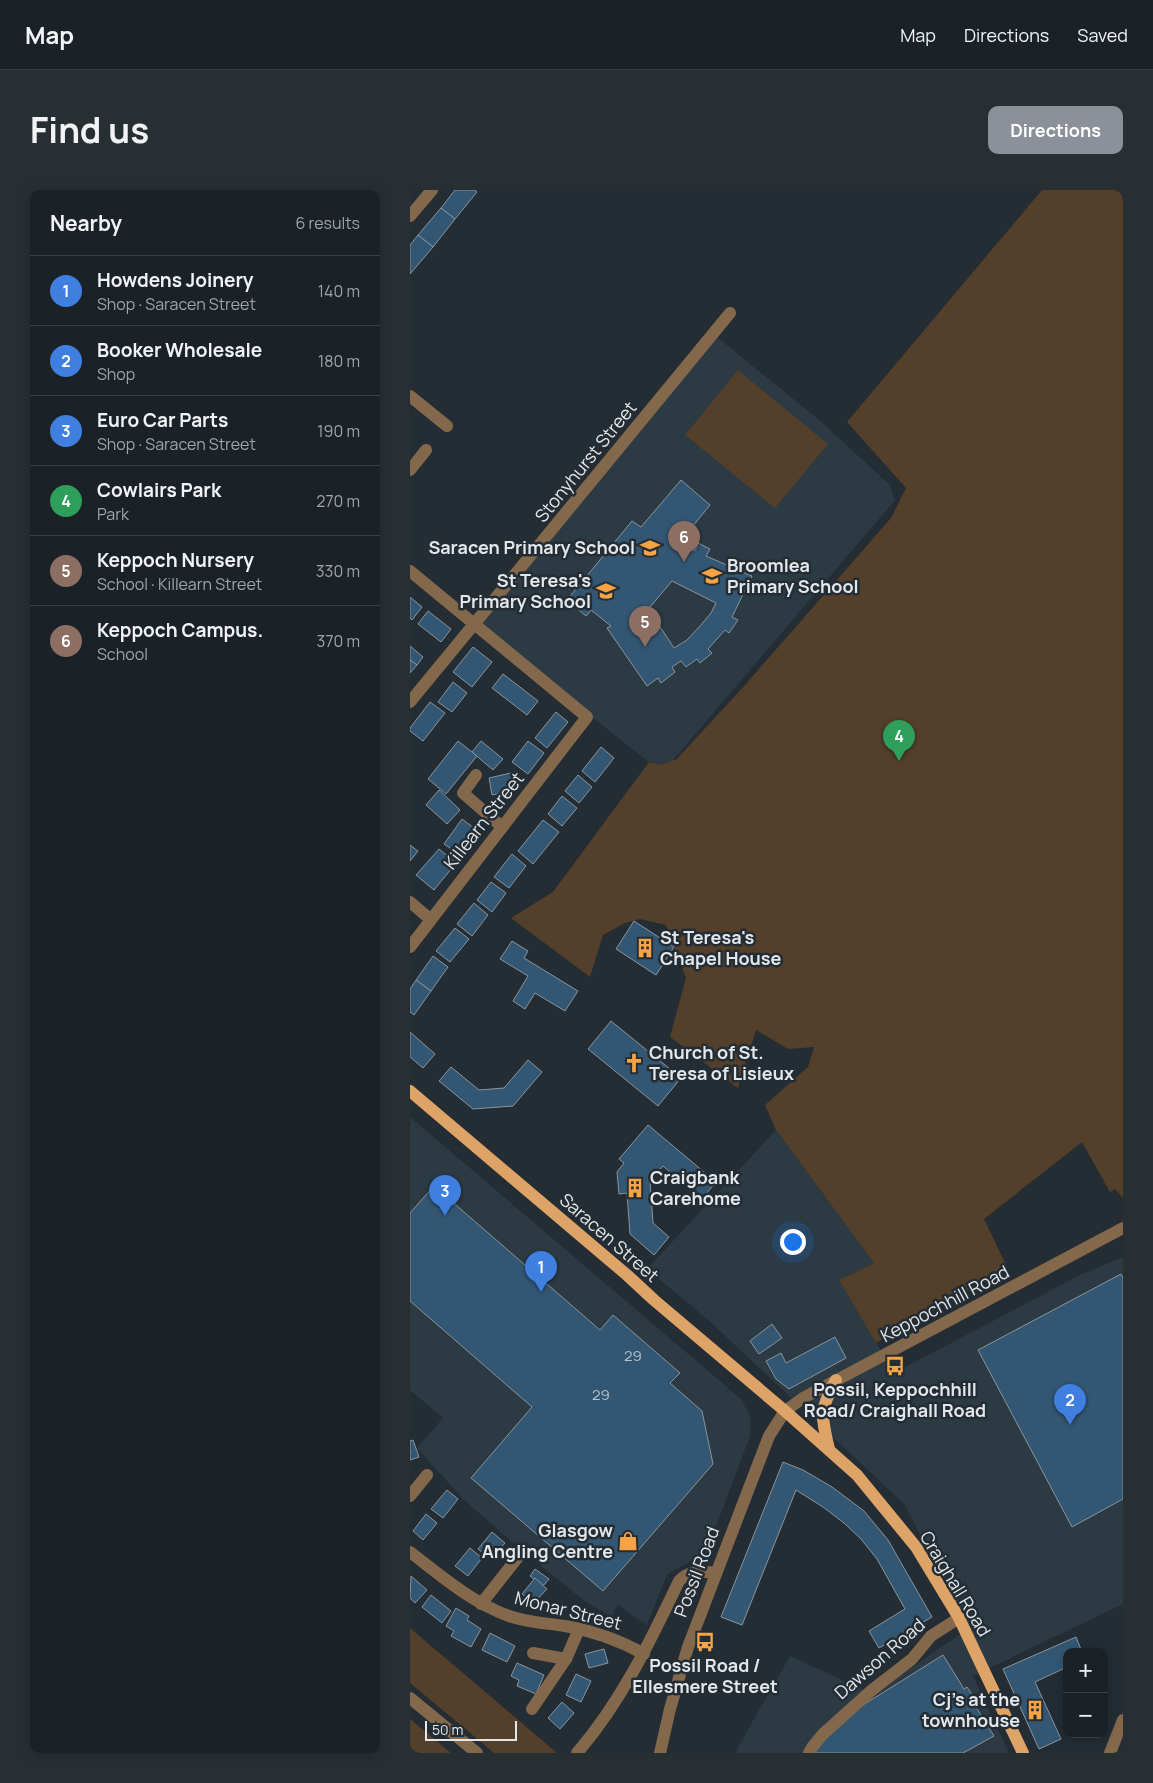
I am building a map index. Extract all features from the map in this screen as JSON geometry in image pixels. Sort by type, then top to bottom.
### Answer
[{"type":"main road","name":"Saracen Street","points":[[410,1091],[785,1411]]},
{"type":"main road","points":[[829,1449],[822,1412],[826,1398],[836,1380]]},
{"type":"main road","name":"Craighall Road","points":[[785,1411],[857,1475],[916,1547],[959,1618],[1024,1753]]},
{"type":"street","points":[[410,216],[432,190]]},
{"type":"street","name":"Stonyhurst Street","points":[[410,702],[730,313]]},
{"type":"street","points":[[410,396],[447,426]]},
{"type":"street","points":[[410,470],[426,450]]},
{"type":"street","points":[[410,571],[474,625]]},
{"type":"street","name":"Killearn Street","points":[[410,947],[430,918],[587,717],[474,625]]},
{"type":"street","points":[[476,775],[463,793],[502,827]]},
{"type":"street","points":[[410,902],[430,918]]},
{"type":"street","name":"Keppochhill Road","points":[[785,1411],[803,1398],[836,1380],[901,1348],[1123,1228]]},
{"type":"street","name":"Possil Road","points":[[660,1753],[670,1709],[688,1647],[769,1436],[785,1411]]},
{"type":"street","points":[[410,1496],[427,1474]]},
{"type":"street","name":"Monar Street","points":[[410,1552],[481,1604],[522,1620],[599,1633],[623,1642],[644,1654]]},
{"type":"street","points":[[481,1604],[518,1557]]},
{"type":"street","points":[[580,1752],[614,1704],[644,1654],[678,1581],[696,1571],[716,1573]]},
{"type":"street","name":"Dawson Road","points":[[809,1753],[823,1734],[872,1690],[912,1659],[928,1639],[959,1618]]},
{"type":"street","points":[[532,1709],[566,1659],[579,1629]]},
{"type":"street","points":[[533,1653],[566,1659]]},
{"type":"street","points":[[410,1698],[477,1753]]},
{"type":"street","points":[[1110,1753],[1123,1720]]},
{"type":"shaded area","points":[[1042,190],[1123,190],[1123,1198],[1115,1189],[1110,1192],[1082,1142],[984,1219],[1008,1269],[876,1343],[839,1280],[874,1263],[776,1130],[765,1105],[808,1067],[814,1047],[788,1049],[756,1030],[738,1088],[670,1037],[686,978],[666,925],[640,919],[625,923],[603,935],[590,977],[511,918],[553,892],[649,762],[661,765],[674,759],[675,761],[745,685],[891,518],[906,488],[847,422]]},
{"type":"shaded area","points":[[713,334],[817,418],[890,485],[895,500],[674,759],[661,765],[649,762],[474,625]]},
{"type":"shaded area","points":[[738,370],[828,444],[775,508],[685,435]]},
{"type":"shaded area","points":[[410,1117],[741,1399],[750,1416],[750,1436],[706,1553],[667,1574],[647,1625],[618,1605],[612,1617],[583,1600],[463,1499],[417,1448],[443,1418],[410,1390]]},
{"type":"shaded area","points":[[776,1130],[874,1263],[839,1280],[894,1373],[1080,1275],[1123,1257],[1123,1604],[973,1676],[1009,1753],[736,1753],[790,1656],[873,1694],[969,1628],[904,1504],[706,1318],[647,1269]]},
{"type":"shaded area","points":[[410,1628],[557,1753],[494,1753],[410,1683]]},
{"type":"shaded area","points":[[410,1719],[451,1753],[410,1753]]},
{"type":"building","points":[[455,190],[475,190],[477,192],[455,219],[441,208]]},
{"type":"building","points":[[441,208],[455,219],[433,247],[418,235]]},
{"type":"building","points":[[418,235],[433,247],[410,274],[410,245]]},
{"type":"building","points":[[681,480],[710,505],[679,543],[695,551],[698,543],[710,549],[706,556],[729,566],[731,559],[743,564],[740,571],[752,576],[732,617],[738,620],[729,633],[725,630],[708,649],[712,653],[700,663],[697,659],[686,667],[681,661],[672,667],[675,672],[661,683],[658,678],[647,686],[607,628],[611,626],[591,610],[586,616],[567,600],[632,521],[641,527]],"holes":[[[672,581],[716,603],[711,613],[687,640],[674,648],[653,616],[649,618],[645,613]]]},
{"type":"building","points":[[410,597],[422,607],[412,620],[410,618]]},
{"type":"building","points":[[428,611],[451,629],[441,642],[418,624]]},
{"type":"building","points":[[410,646],[423,657],[417,665],[410,660]]},
{"type":"building","points":[[473,647],[492,662],[472,687],[453,672]]},
{"type":"building","points":[[410,660],[417,665],[410,673]]},
{"type":"building","points":[[503,674],[538,701],[527,715],[492,688]]},
{"type":"building","points":[[453,682],[467,693],[452,712],[438,702]]},
{"type":"building","points":[[430,702],[445,713],[423,741],[410,731],[410,728]]},
{"type":"building","points":[[556,712],[568,722],[547,748],[535,738]]},
{"type":"building","points":[[458,741],[477,756],[446,794],[428,779]]},
{"type":"building","points":[[481,741],[503,759],[493,770],[472,752]]},
{"type":"building","points":[[528,741],[544,753],[528,774],[512,762]]},
{"type":"building","points":[[601,747],[614,758],[595,782],[582,771]]},
{"type":"building","points":[[515,772],[518,789],[492,795],[489,778]]},
{"type":"building","points":[[578,775],[592,787],[579,803],[565,791]]},
{"type":"building","points":[[439,790],[460,810],[447,824],[426,805]]},
{"type":"building","points":[[562,796],[577,808],[562,826],[548,814]]},
{"type":"building","points":[[462,819],[478,831],[460,855],[444,844]]},
{"type":"building","points":[[543,820],[559,832],[533,864],[518,851]]},
{"type":"building","points":[[410,845],[418,851],[410,861]]},
{"type":"building","points":[[439,849],[456,863],[434,890],[416,875]]},
{"type":"building","points":[[512,854],[526,866],[509,888],[494,877]]},
{"type":"building","points":[[491,882],[506,893],[492,912],[477,900]]},
{"type":"building","points":[[474,903],[488,915],[472,936],[457,924]]},
{"type":"building","name":"St Teresa's Chapel House","points":[[634,921],[674,947],[656,975],[616,949]]},
{"type":"building","points":[[455,928],[469,939],[450,962],[436,951]]},
{"type":"building","points":[[512,941],[528,951],[524,958],[578,991],[565,1011],[535,993],[525,1009],[513,1001],[528,976],[500,959]]},
{"type":"building","points":[[433,956],[448,967],[431,991],[416,980]]},
{"type":"building","points":[[416,980],[431,991],[414,1015],[410,1012],[410,989]]},
{"type":"building","name":"Church of St. Teresa of Lisieux","points":[[611,1021],[681,1078],[658,1106],[588,1049]]},
{"type":"building","points":[[410,1032],[435,1054],[423,1068],[410,1057]]},
{"type":"building","points":[[528,1060],[542,1072],[513,1106],[473,1109],[439,1081],[451,1067],[479,1090],[504,1088]]},
{"type":"building","name":"Craigbank Carehome","points":[[648,1125],[716,1182],[702,1199],[663,1166],[650,1181],[653,1223],[669,1237],[654,1255],[630,1234],[627,1193],[619,1194],[617,1172],[624,1163],[619,1159]]},
{"type":"building","points":[[434,1186],[600,1330],[613,1315],[680,1373],[670,1383],[702,1411],[713,1464],[603,1591],[471,1478],[532,1407],[410,1301],[410,1213]]},
{"type":"building","points":[[1121,1274],[1123,1278],[1123,1499],[1072,1527],[978,1350]]},
{"type":"building","points":[[772,1324],[782,1338],[759,1354],[750,1341]]},
{"type":"building","points":[[835,1337],[846,1358],[789,1389],[776,1379],[766,1361],[781,1353],[786,1363]]},
{"type":"building","points":[[413,1440],[419,1457],[410,1460],[410,1441]]},
{"type":"building","points":[[783,1462],[803,1470],[832,1487],[864,1511],[888,1540],[932,1617],[879,1648],[869,1631],[905,1609],[877,1559],[861,1539],[823,1507],[796,1490],[742,1625],[721,1617]]},
{"type":"building","points":[[447,1490],[458,1499],[443,1518],[431,1509]]},
{"type":"building","points":[[426,1514],[437,1523],[423,1540],[413,1531]]},
{"type":"building","points":[[492,1532],[505,1543],[491,1559],[478,1549]]},
{"type":"building","points":[[470,1548],[482,1558],[468,1576],[455,1566]]},
{"type":"building","points":[[535,1569],[549,1579],[543,1586],[530,1576]]},
{"type":"building","points":[[411,1576],[427,1590],[415,1603],[410,1598]]},
{"type":"building","points":[[535,1578],[547,1589],[533,1604],[522,1594]]},
{"type":"building","points":[[431,1595],[451,1611],[442,1623],[422,1607]]},
{"type":"building","points":[[456,1608],[469,1616],[467,1620],[481,1629],[471,1647],[451,1636],[454,1631],[446,1626]]},
{"type":"building","points":[[490,1633],[515,1646],[507,1662],[482,1650]]},
{"type":"building","name":"Cj's at the townhouse","points":[[1076,1637],[1080,1648],[1063,1648],[1063,1669],[1035,1682],[1061,1739],[1039,1749],[1003,1669]]},
{"type":"building","points":[[604,1649],[608,1663],[589,1668],[585,1654]]},
{"type":"building","points":[[943,1655],[964,1689],[967,1687],[979,1705],[976,1707],[994,1736],[963,1753],[814,1753],[818,1746],[855,1710]]},
{"type":"building","points":[[517,1663],[544,1675],[536,1694],[517,1686],[519,1680],[511,1676]]},
{"type":"building","points":[[576,1674],[591,1681],[581,1702],[566,1695]]},
{"type":"building","points":[[562,1702],[574,1713],[560,1729],[548,1718]]},
{"type":"place","name":"Saracen Primary School","points":[[650,548]]},
{"type":"place","name":"Keppoch Campus.","points":[[684,562]]},
{"type":"place","name":"Broomlea Primary School","points":[[712,576]]},
{"type":"place","name":"St Teresa's Primary School","points":[[606,591]]},
{"type":"place","name":"Keppoch Nursery","points":[[645,647]]},
{"type":"place","name":"Cowlairs Park","points":[[899,761]]},
{"type":"place","name":"St Teresa's Chapel House","points":[[645,948]]},
{"type":"place","name":"Church of St. Teresa of Lisieux","points":[[634,1063]]},
{"type":"place","name":"Craigbank Carehome","points":[[635,1188]]},
{"type":"place","name":"Euro Car Parts","points":[[445,1216]]},
{"type":"place","name":"Howdens Joinery","points":[[541,1292]]},
{"type":"place","name":"Possil, Keppochhill Road/ Craighall Road","points":[[895,1366]]},
{"type":"place","name":"Booker Wholesale","points":[[1070,1425]]},
{"type":"place","name":"Glasgow Angling Centre","points":[[628,1541]]},
{"type":"place","name":"Possil Road / Ellesmere Street","points":[[705,1642]]},
{"type":"place","name":"Cj's at the townhouse","points":[[1035,1710]]}]
